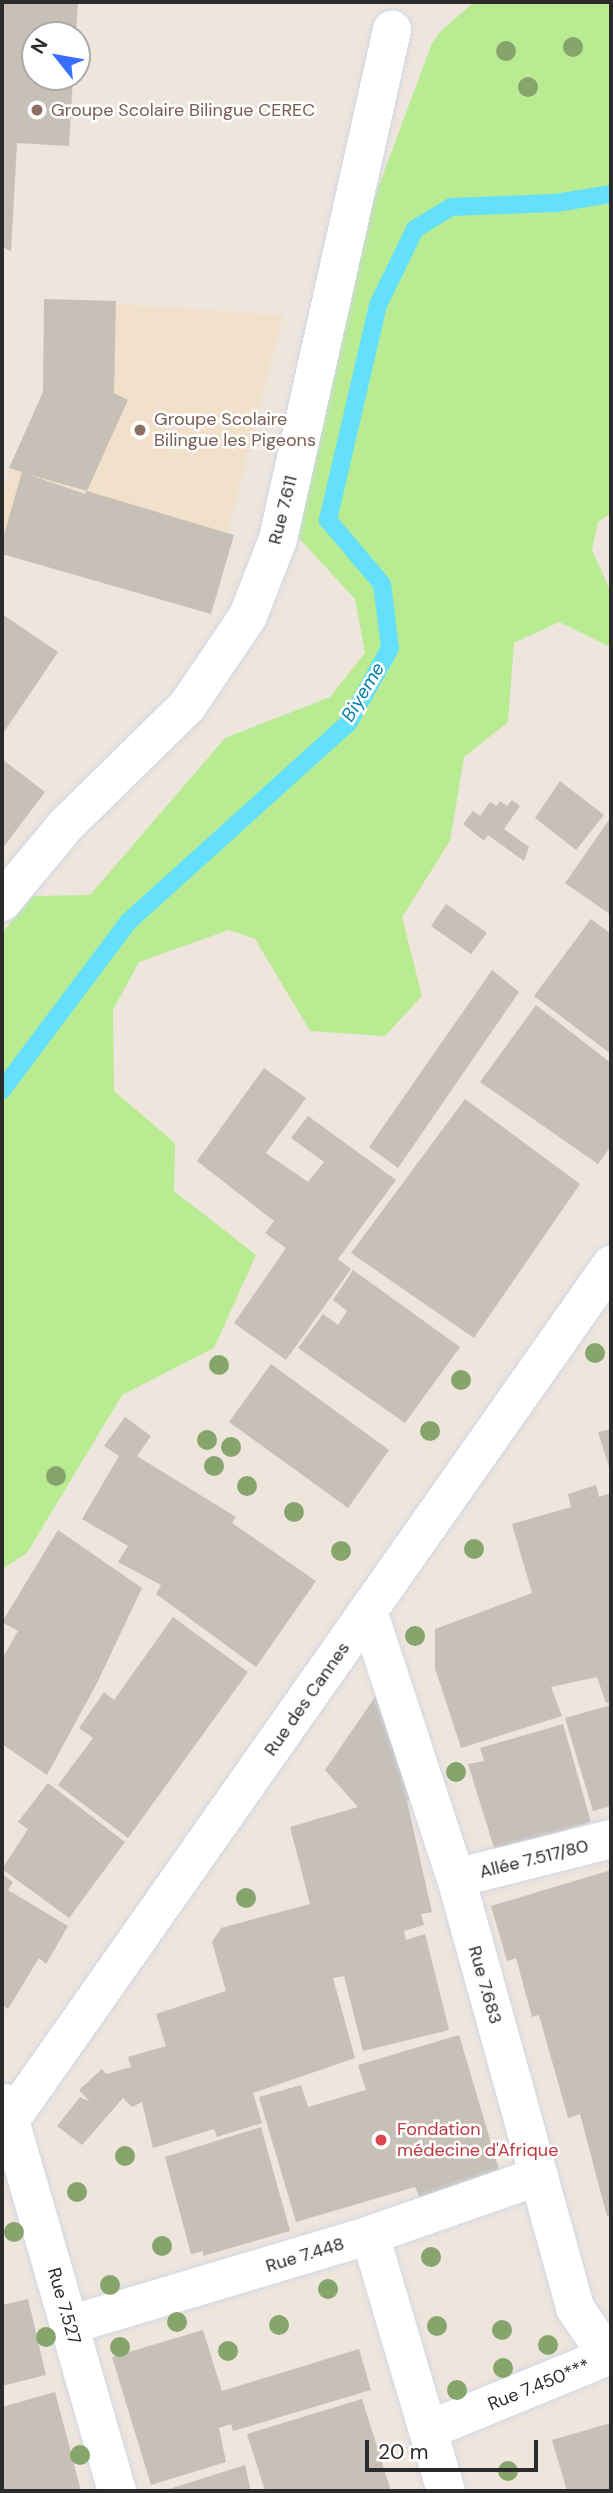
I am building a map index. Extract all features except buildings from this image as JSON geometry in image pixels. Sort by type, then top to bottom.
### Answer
[{"type":"street","name":"Rue 7.611","points":[[2,902],[66,825],[188,705],[248,616],[278,538],[391,30]]},
{"type":"street","name":"Rue des Cannes","points":[[5,2115],[368,1611],[611,1265]]},
{"type":"street","name":"Rue 7.683","points":[[368,1611],[456,1878],[575,2308],[598,2342],[611,2353]]},
{"type":"street","name":"Allée 7.517/80","points":[[456,1878],[611,1839]]},
{"type":"street","name":"Rue 7.527","points":[[5,2115],[117,2491]]},
{"type":"street","name":"Rue 7.448","points":[[69,2325],[370,2235],[538,2176]]},
{"type":"street","points":[[370,2235],[446,2491]]},
{"type":"street","name":"Rue 7.450***","points":[[428,2430],[611,2353]]},
{"type":"shaded area","name":"Groupe Scolaire Bilingue les Pigeons","points":[[44,299],[283,315],[209,607],[2,550],[2,492],[43,392]]},
{"type":"green space","points":[[474,2],[611,2],[611,513],[598,522],[592,550],[611,592],[611,642],[608,646],[559,622],[514,643],[508,722],[464,757],[450,841],[402,917],[422,996],[385,1036],[310,1031],[255,939],[229,930],[139,962],[113,1010],[114,1091],[175,1143],[174,1191],[256,1255],[214,1348],[122,1395],[27,1553],[2,1569],[2,933],[33,896],[90,895],[225,738],[330,697],[365,653],[355,599],[298,537],[346,274],[432,43],[440,32]]},
{"type":"waterway","name":"Biyeme","points":[[2,1090],[128,922],[349,722],[390,648],[382,584],[328,520],[378,305],[415,229],[451,207],[556,203],[611,194]]},
{"type":"place","name":"Groupe Scolaire Bilingue CEREC","points":[[37,110]]},
{"type":"place","name":"Groupe Scolaire Bilingue les Pigeons","points":[[140,430]]},
{"type":"place","name":"Fondation médecine d'Afrique","points":[[381,2140]]}]
